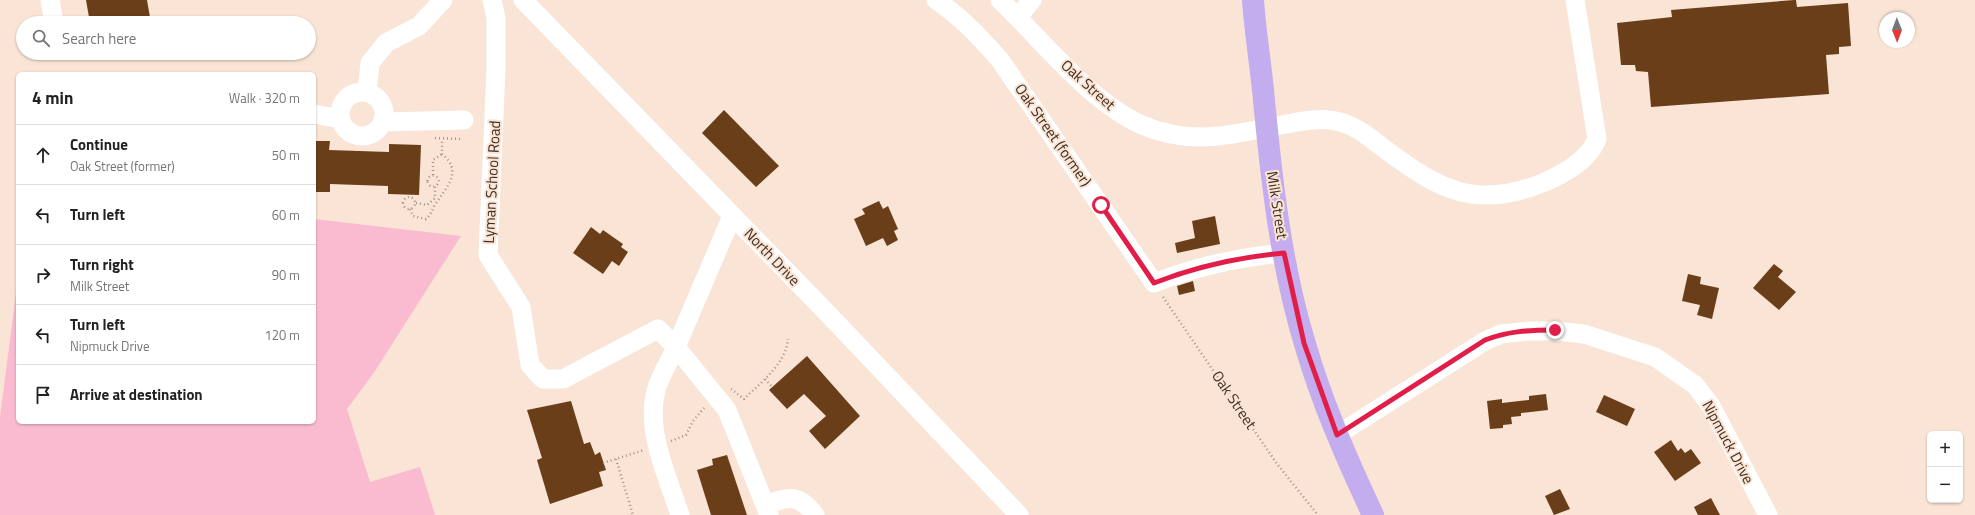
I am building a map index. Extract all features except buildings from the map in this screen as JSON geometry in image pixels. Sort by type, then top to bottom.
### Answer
[{"type":"main road","name":"Milk Street","points":[[1253,0],[1266,128],[1284,253],[1304,343],[1337,435],[1373,515]]},
{"type":"street","points":[[50,0],[53,16]]},
{"type":"street","points":[[367,92],[370,63],[386,43],[419,26],[443,0]]},
{"type":"street","name":"Lyman School Road","points":[[492,0],[496,18],[496,69],[488,255],[521,307],[530,365],[543,379],[564,379],[658,329],[676,347]]},
{"type":"street","name":"North Drive","points":[[523,0],[1019,515]]},
{"type":"street","name":"Oak Street (former)","points":[[936,0],[957,14],[1000,60],[1154,283]]},
{"type":"street","name":"Oak Street","points":[[1000,0],[1101,99],[1121,113],[1143,125],[1166,133],[1194,138],[1246,133],[1292,123],[1324,120],[1336,121],[1359,130],[1420,174],[1451,190],[1470,195],[1486,196],[1504,195],[1524,190],[1568,170],[1586,157],[1594,147],[1597,139],[1581,1]]},
{"type":"street","points":[[1018,17],[1032,0]]},
{"type":"street","points":[[359,92],[367,92],[373,94],[382,103],[384,109],[383,122],[374,133],[360,136],[347,131],[340,119],[340,112],[346,98],[359,92]]},
{"type":"street","points":[[316,114],[340,119]]},
{"type":"street","points":[[383,122],[464,120]]},
{"type":"street","points":[[680,515],[656,439],[653,408],[655,393],[732,216]]},
{"type":"street","points":[[1154,283],[1202,267],[1264,255],[1284,253]]},
{"type":"street","name":"Nipmuck Drive","points":[[1337,435],[1485,340],[1501,334],[1528,330],[1555,330],[1584,334],[1655,357],[1695,385],[1711,406],[1722,424],[1768,515]]},
{"type":"street","points":[[676,347],[727,410],[768,510],[782,499],[795,498],[808,505],[815,515]]},
{"type":"path","points":[[433,175],[438,179],[438,182],[434,186],[435,198],[432,202],[427,205],[416,203],[413,198],[409,196],[405,198],[403,206],[410,209],[413,216],[426,219],[430,216],[433,207],[447,189],[452,175],[451,165],[442,154],[442,139]]},
{"type":"path","points":[[433,175],[433,160],[442,154]]},
{"type":"path","points":[[433,175],[429,176],[427,182],[429,185],[434,186]]},
{"type":"path","points":[[410,209],[414,207],[416,203]]},
{"type":"path","name":"Oak Street","points":[[1154,283],[1277,464],[1318,515]]},
{"type":"path","points":[[765,379],[772,387]]},
{"type":"path","points":[[616,459],[633,515]]},
{"type":"shaded area","points":[[316,219],[461,236],[375,371],[347,409],[370,482],[420,467],[435,515],[0,515],[0,417],[16,293],[16,424],[316,424]]},
{"type":"route","points":[[1101,205],[1154,283],[1202,267],[1264,255],[1284,253],[1304,343],[1324,403],[1337,435],[1485,340],[1501,334],[1528,330],[1555,330]]}]
